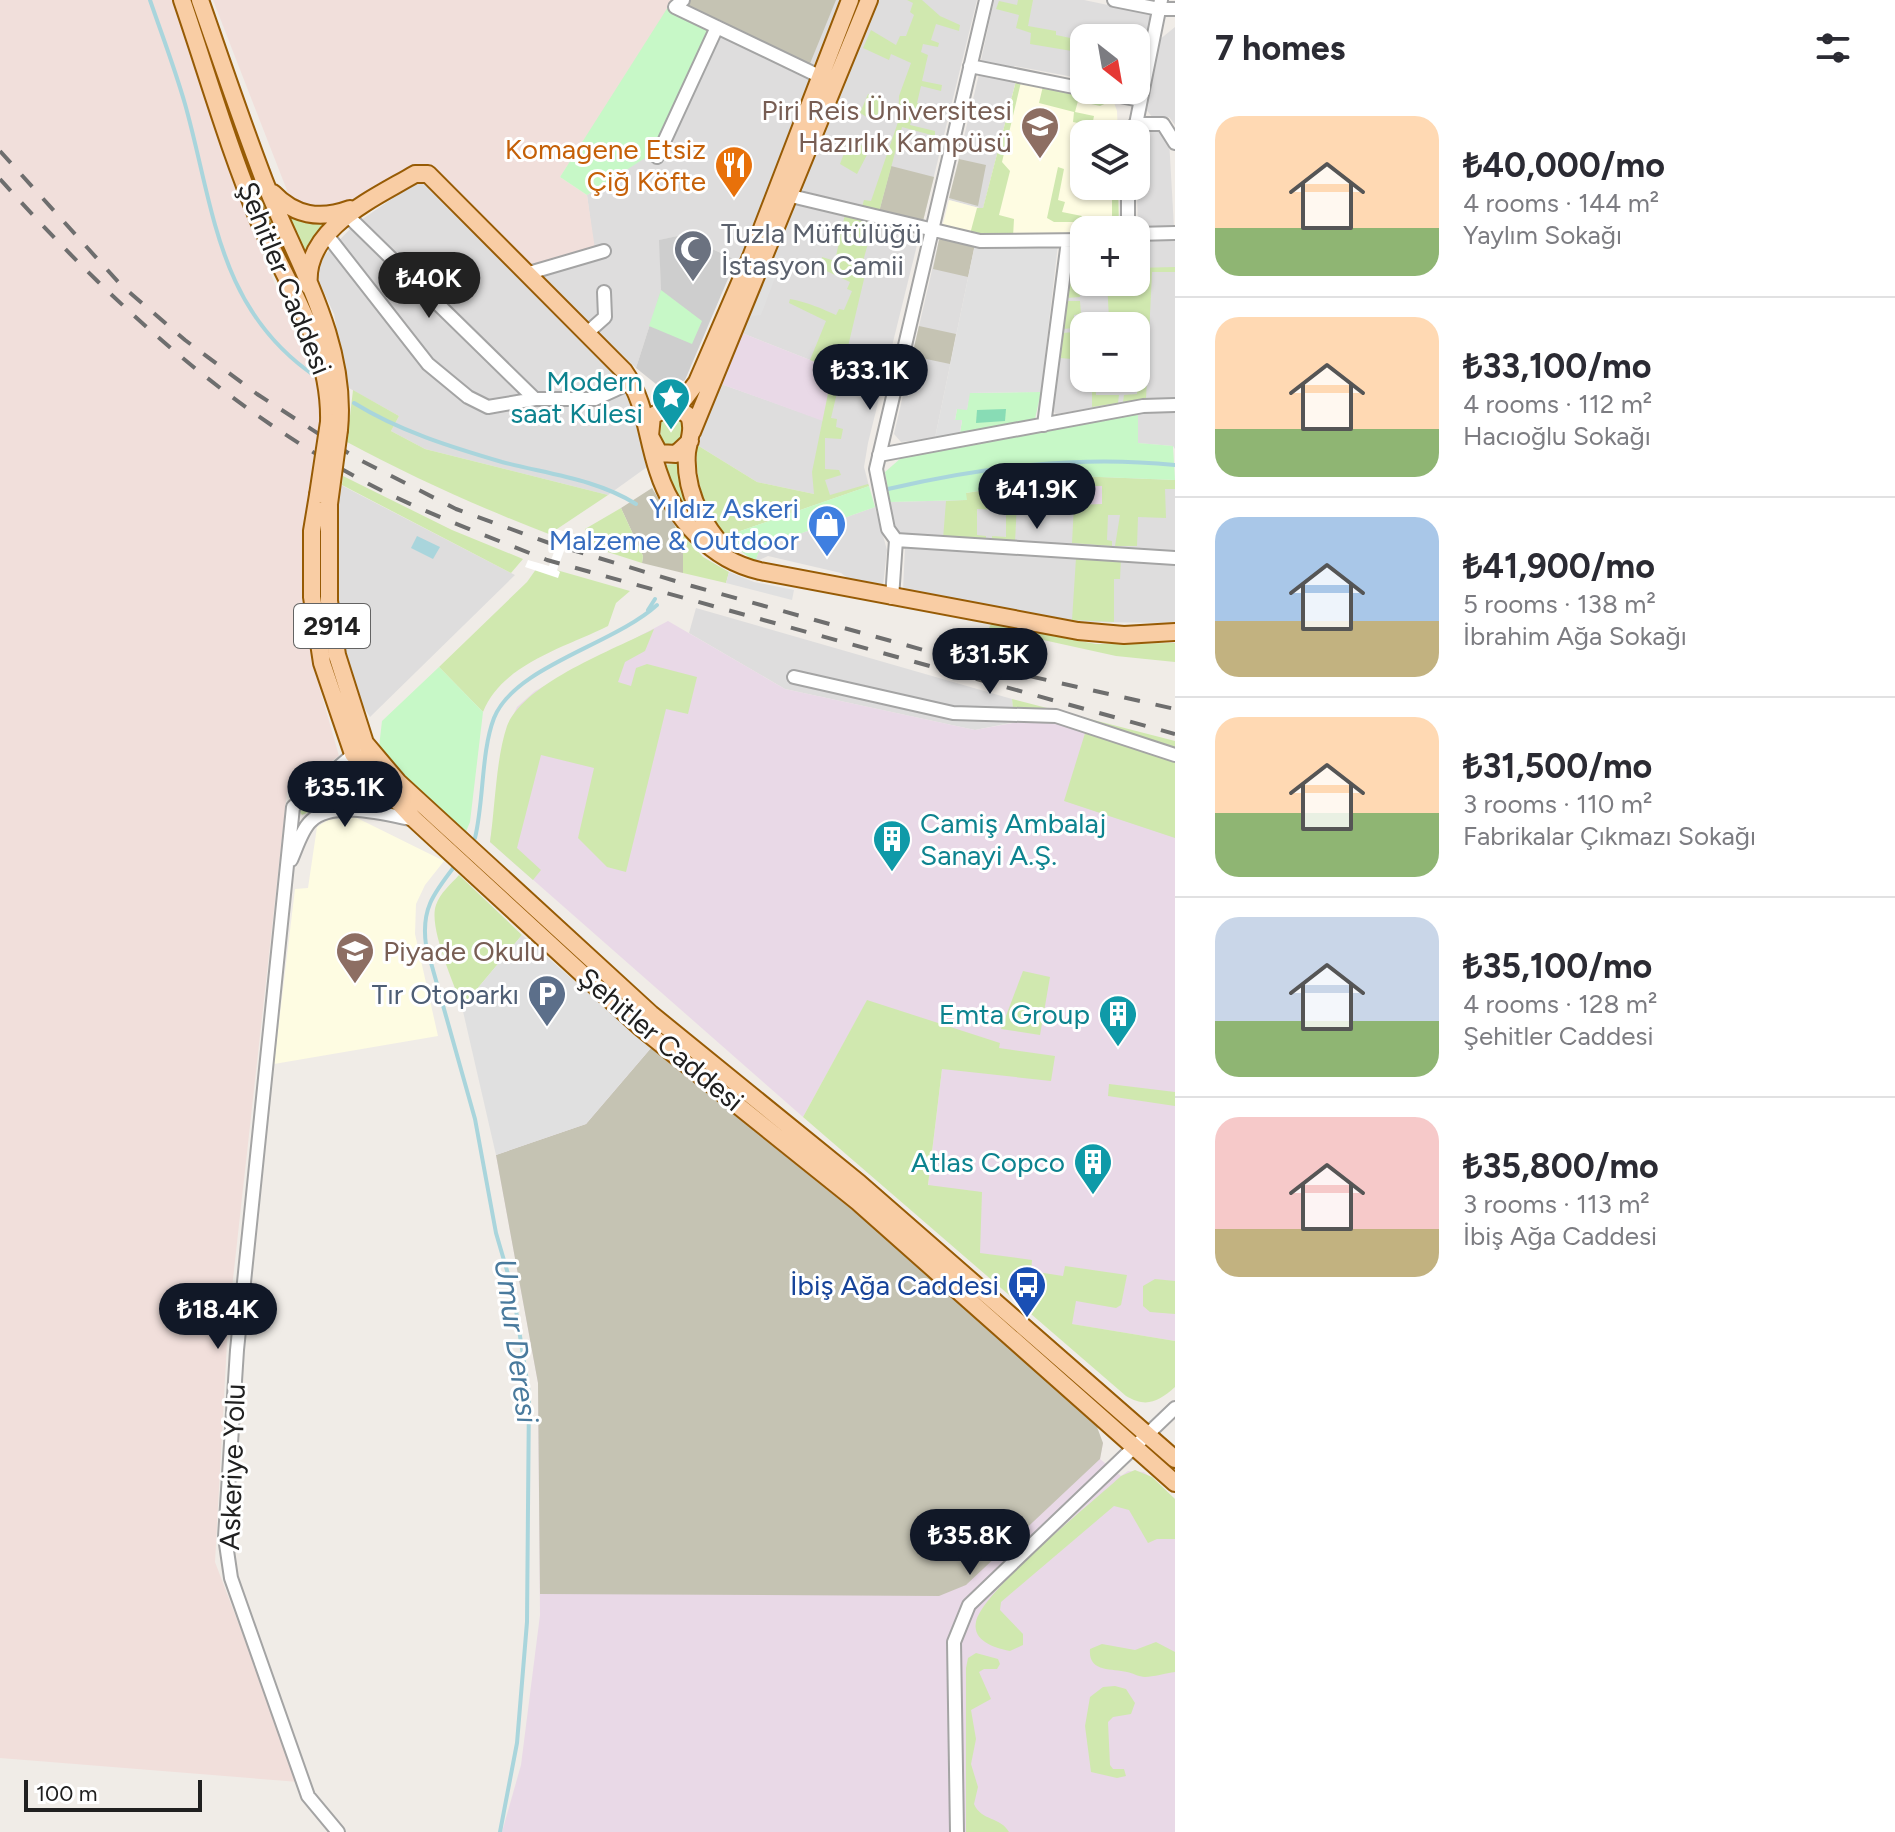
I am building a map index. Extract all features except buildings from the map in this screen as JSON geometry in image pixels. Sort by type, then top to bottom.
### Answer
[{"type":"main road","name":"Şehitler Caddesi","points":[[182,0],[258,219],[315,341],[327,377],[334,426]]},
{"type":"main road","name":"Şehitler Caddesi","points":[[200,0],[264,181],[325,326],[340,389],[324,500],[329,601],[337,655],[359,749],[415,820],[640,1027],[858,1202],[1175,1483]]},
{"type":"main road","points":[[850,0],[697,382],[685,398],[652,416],[650,436],[657,451],[667,456],[683,450],[691,437],[869,0]]},
{"type":"main road","points":[[309,286],[309,258],[327,235],[348,216],[415,174],[428,174],[650,396],[687,413],[691,437],[689,481],[704,522],[729,553],[760,571]]},
{"type":"main road","points":[[264,181],[283,203],[302,213],[337,214],[366,204]]},
{"type":"main road","points":[[315,341],[324,334],[325,326]]},
{"type":"main road","points":[[620,366],[632,382],[663,485],[692,529],[721,557],[760,571],[1078,631],[1124,635],[1175,632]]},
{"type":"main road","name":"Şehitler Caddesi","points":[[359,749],[651,1014],[869,1192],[1175,1459]]},
{"type":"street","points":[[892,598],[896,540],[888,529],[876,469],[986,0]]},
{"type":"street","points":[[1114,0],[1175,9]]},
{"type":"street","points":[[679,3],[717,27],[821,77]]},
{"type":"street","points":[[1150,52],[1160,5]]},
{"type":"street","points":[[657,157],[717,27]]},
{"type":"street","points":[[970,66],[1070,86]]},
{"type":"street","points":[[1150,126],[1163,124],[1175,143]]},
{"type":"street","points":[[791,196],[980,241],[1068,241],[1044,425]]},
{"type":"street","points":[[348,216],[535,399]]},
{"type":"street","points":[[1150,234],[1175,233]]},
{"type":"street","points":[[327,235],[428,364],[446,381],[488,407],[535,399],[595,399],[632,382]]},
{"type":"street","points":[[529,273],[604,251]]},
{"type":"street","points":[[587,333],[605,317],[604,292]]},
{"type":"street","points":[[879,455],[1143,406],[1175,405]]},
{"type":"street","points":[[896,540],[1175,558]]},
{"type":"street","points":[[794,677],[953,713],[1030,712],[1056,716],[1175,755]]},
{"type":"street","name":"Askeriye Yolu","points":[[338,1832],[308,1796],[263,1676],[231,1578],[225,1537],[237,1350],[293,807],[359,749]]},
{"type":"street","points":[[287,867],[310,821],[328,812],[357,810],[415,820]]},
{"type":"street","points":[[957,1832],[954,1642],[959,1624],[969,1605],[986,1586],[1175,1408]]},
{"type":"shaded area","points":[[0,0],[173,0],[249,222],[295,332],[318,361],[323,416],[313,461],[306,614],[312,661],[339,756],[287,792],[228,1324],[215,1562],[299,1782],[0,1758]]},
{"type":"shaded area","points":[[213,0],[675,0],[560,177],[587,195],[595,249],[533,269],[421,164],[357,201],[328,209],[306,207],[288,193]]},
{"type":"shaded area","points":[[675,0],[850,0],[753,257],[736,260],[682,235],[660,240],[661,290],[636,368],[533,269],[594,249],[587,195],[653,152],[710,30],[668,7]]},
{"type":"shaded area","points":[[691,0],[836,0],[809,66],[685,6]]},
{"type":"shaded area","points":[[877,0],[977,0],[923,221],[919,223],[804,191],[801,187]]},
{"type":"shaded area","points":[[994,0],[1084,0],[1151,14],[1149,24],[1070,24],[1070,76],[1014,66],[1012,73],[980,65]]},
{"type":"shaded area","points":[[1175,27],[1175,125],[1169,117],[1153,118],[1145,108],[1146,104],[1150,104],[1150,84],[1159,40]]},
{"type":"shaded area","points":[[979,74],[1016,81],[983,209],[949,200]]},
{"type":"shaded area","name":"Piri Reis Üniversitesi Hazırlık Kampüsü","points":[[1016,81],[1070,92],[1070,104],[1114,104],[1117,120],[1070,120],[1070,200],[1118,200],[1119,216],[1070,216],[1070,237],[986,237],[942,228],[949,200],[983,209]]},
{"type":"shaded area","points":[[1150,132],[1164,132],[1169,139],[1174,228],[1150,229],[1150,216],[1138,216],[1137,200],[1150,200]]},
{"type":"shaded area","points":[[959,159],[986,165],[978,206],[949,198]]},
{"type":"shaded area","points":[[891,166],[934,177],[923,221],[919,223],[879,212]]},
{"type":"shaded area","points":[[416,182],[423,183],[618,378],[634,413],[647,467],[608,495],[425,449],[391,431],[399,416],[347,387],[334,314],[315,273],[317,263],[354,225]]},
{"type":"shaded area","points":[[800,203],[919,237],[868,443],[864,467],[869,486],[817,504],[814,494],[757,482],[697,445],[721,384],[822,420],[833,369],[742,333],[794,207]]},
{"type":"shaded area","points":[[682,235],[736,260],[685,380],[666,392],[636,368],[661,290],[659,240]]},
{"type":"shaded area","points":[[944,237],[975,244],[968,277],[933,269],[939,240]]},
{"type":"shaded area","points":[[1150,239],[1175,239],[1175,399],[1146,399],[1056,414],[1053,411],[1070,263],[1070,296],[1150,296]]},
{"type":"shaded area","points":[[939,240],[975,244],[935,438],[901,442],[894,434]]},
{"type":"shaded area","points":[[975,244],[1058,244],[1041,392],[970,393],[967,410],[957,409],[955,420],[962,420],[960,433],[935,438]]},
{"type":"shaded area","points":[[783,256],[761,315],[751,316],[775,257]]},
{"type":"shaded area","points":[[919,326],[956,334],[950,364],[912,356]]},
{"type":"shaded area","points":[[742,333],[833,369],[823,421],[721,384]]},
{"type":"shaded area","points":[[1138,413],[1175,413],[1175,449],[1173,446],[1137,443]]},
{"type":"shaded area","points":[[1074,476],[1175,480],[1175,553],[904,537],[896,532],[890,502],[966,500],[966,493]]},
{"type":"shaded area","points":[[337,483],[515,575],[370,717],[355,693],[338,626],[332,576]]},
{"type":"shaded area","points":[[1085,485],[1102,486],[1102,505],[1086,505]]},
{"type":"shaded area","points":[[652,488],[675,526],[683,553],[683,573],[642,563],[643,556],[621,508]]},
{"type":"shaded area","points":[[875,507],[887,550],[883,586],[850,580],[841,573],[768,556],[755,562],[760,548]]},
{"type":"shaded area","points":[[905,547],[1175,562],[1175,623],[1082,622],[903,591]]},
{"type":"shaded area","points":[[729,572],[754,582],[794,590],[792,600],[726,583]]},
{"type":"shaded area","points":[[696,608],[1012,699],[1015,722],[975,730],[785,689],[689,633]]},
{"type":"shaded area","points":[[668,621],[785,689],[975,730],[1039,718],[1055,720],[1175,758],[1175,1341],[1059,1322],[979,1266],[928,1186],[942,1069],[867,1001],[803,1117],[490,842],[507,728],[517,707],[535,691]]},
{"type":"shaded area","name":"Piyade Okulu","points":[[355,817],[444,861],[425,885],[416,904],[415,934],[438,1036],[274,1064],[295,889],[308,888],[317,827],[328,820]]},
{"type":"shaded area","name":"Tır Otoparkı","points":[[522,935],[651,1048],[586,1124],[496,1155],[462,1007]]},
{"type":"shaded area","points":[[651,1048],[867,1222],[1090,1419],[1103,1443],[1100,1459],[1121,1476],[1128,1471],[1144,1472],[1175,1499],[1175,1832],[502,1832],[521,1765],[540,1615],[538,1383],[496,1155],[586,1124]]},
{"type":"shaded area","points":[[651,1048],[867,1222],[1057,1387],[1097,1427],[1103,1443],[1100,1459],[966,1585],[939,1596],[540,1594],[538,1383],[496,1155],[586,1124]]},
{"type":"green space","points":[[189,0],[194,0],[275,227],[317,321],[313,323],[271,229]]},
{"type":"green space","points":[[907,0],[922,0],[940,16],[960,25],[959,31],[936,24],[931,40],[939,43],[938,47],[923,44],[921,52],[928,55],[922,81],[942,85],[941,91],[921,86],[917,103],[942,110],[941,114],[915,108],[910,125],[935,131],[935,136],[902,127],[879,212],[862,207],[864,200],[871,201],[898,122],[899,96],[911,63],[891,54],[889,60],[863,48],[871,30],[896,45],[900,36],[906,36],[914,15],[910,12],[913,3]]},
{"type":"green space","points":[[1018,0],[1033,0],[1028,26],[1056,31],[1056,35],[1070,38],[1070,51],[1030,44],[1031,33],[1016,28],[1019,15],[996,9],[999,1],[1017,5]]},
{"type":"green space","points":[[668,7],[710,29],[653,153],[587,195],[560,177]]},
{"type":"green space","points":[[1016,81],[1021,82],[1002,162],[1010,171],[999,215],[1014,219],[1013,237],[970,234],[977,208],[983,208]]},
{"type":"green space","points":[[1043,86],[1070,91],[1070,104],[1077,104],[1075,112],[1094,116],[1093,120],[1073,120],[1074,112],[1039,103]]},
{"type":"green space","points":[[868,94],[883,99],[875,122],[860,113]]},
{"type":"green space","points":[[849,140],[870,149],[857,174],[840,164]]},
{"type":"green space","points":[[1058,167],[1064,169],[1058,200],[1065,202],[1062,212],[1082,216],[1070,216],[1070,222],[1054,222],[1047,218]]},
{"type":"green space","points":[[1112,200],[1118,200],[1119,216],[1112,216]]},
{"type":"green space","points":[[285,213],[301,219],[342,215],[312,238],[303,258]]},
{"type":"green space","points":[[845,214],[874,222],[860,272],[865,275],[831,418],[837,419],[836,427],[843,429],[841,439],[825,438],[825,469],[839,470],[841,475],[825,480],[830,495],[869,486],[723,537],[702,493],[697,445],[757,482],[814,494],[812,472],[833,369],[810,360],[826,321],[789,303],[790,299],[796,300],[836,315],[839,309],[844,310],[852,291],[847,289],[850,282],[820,268],[822,257],[835,261]]},
{"type":"green space","points":[[1070,267],[1070,296],[1080,297],[1066,298]]},
{"type":"green space","points":[[1175,267],[1175,272],[1152,272],[1150,314],[1109,312],[1108,296],[1150,296],[1150,268]]},
{"type":"green space","points":[[661,290],[702,321],[692,344],[649,326]]},
{"type":"green space","points":[[1066,301],[1080,301],[1081,312],[1070,312],[1070,328],[1063,329]]},
{"type":"green space","points":[[1070,332],[1070,359],[1060,358],[1063,333]]},
{"type":"green space","points":[[353,390],[399,416],[391,431],[425,449],[608,495],[557,529],[554,536],[501,515],[347,442]]},
{"type":"green space","points":[[1041,392],[1035,419],[960,433],[962,420],[955,420],[957,409],[967,409],[969,393]]},
{"type":"green space","points":[[1092,392],[1096,395],[1119,395],[1118,403],[1092,407]]},
{"type":"green space","points":[[1146,392],[1146,399],[1123,402],[1124,395]]},
{"type":"green space","points":[[1006,409],[1005,421],[976,423],[977,410]]},
{"type":"green space","points":[[1138,413],[1138,443],[1173,446],[1175,480],[1074,476],[966,493],[967,500],[890,502],[885,472],[901,458]]},
{"type":"green space","points":[[673,414],[684,425],[683,440],[669,449],[660,443],[661,419]]},
{"type":"green space","points":[[680,463],[683,491],[693,518],[673,486],[665,465]]},
{"type":"green space","points":[[343,476],[452,530],[523,559],[511,573],[342,485]]},
{"type":"green space","points":[[1074,476],[1175,480],[1175,489],[1165,489],[1166,518],[1138,517],[1137,546],[1115,546],[1120,515],[1108,515],[1107,540],[1112,541],[1112,546],[1072,543],[1074,505],[1102,504],[1102,486],[1083,486],[1083,478]]},
{"type":"green space","points":[[1026,484],[1025,502],[1017,502],[1015,543],[992,542],[992,536],[1006,537],[1006,510],[977,509],[977,535],[986,536],[986,542],[943,539],[946,501],[966,500],[966,493]]},
{"type":"green space","points":[[869,486],[875,507],[760,548],[755,562],[723,537]]},
{"type":"green space","points":[[621,508],[643,556],[642,563],[592,547],[594,541],[589,539],[585,529]]},
{"type":"green space","points":[[675,526],[703,557],[729,572],[726,583],[683,573],[683,552]]},
{"type":"green space","points":[[1076,558],[1121,559],[1120,579],[1114,579],[1114,622],[1072,620]]},
{"type":"green space","points":[[539,565],[630,591],[616,603],[608,626],[519,669],[492,695],[483,712],[439,667],[527,582]]},
{"type":"green space","points":[[991,624],[1096,644],[1175,643],[1175,662],[1116,656],[989,628]]},
{"type":"green space","points":[[654,629],[645,651],[625,662],[618,682],[631,686],[636,668],[647,664],[697,677],[688,714],[666,709],[626,872],[607,867],[578,838],[594,768],[541,755],[517,848],[541,870],[533,880],[490,842],[498,768],[507,726],[517,710],[550,682]]},
{"type":"green space","points":[[439,667],[483,712],[470,822],[465,834],[426,799],[379,747],[382,721]]},
{"type":"green space","points":[[1012,699],[1175,741],[1175,751],[1056,712],[1013,708]]},
{"type":"green space","points":[[1086,730],[1175,758],[1175,838],[1064,801]]},
{"type":"green space","points":[[345,779],[366,786],[372,798],[360,804],[321,806],[302,815],[299,811],[312,798]]},
{"type":"green space","points":[[459,875],[522,935],[462,1007],[439,941],[434,915],[440,897]]},
{"type":"green space","points":[[1023,971],[1050,977],[1040,1035],[1001,1029]]},
{"type":"green space","points":[[867,1000],[1000,1043],[999,1048],[1055,1056],[1051,1081],[942,1069],[928,1185],[982,1192],[980,1253],[1032,1260],[1031,1271],[1063,1276],[1065,1266],[1127,1275],[1121,1305],[1116,1308],[1076,1301],[1072,1324],[1175,1341],[1175,1387],[1169,1392],[1152,1402],[1140,1402],[1126,1396],[803,1117]]},
{"type":"green space","points":[[1109,1084],[1175,1092],[1175,1106],[1108,1096]]},
{"type":"green space","points":[[1155,1279],[1175,1281],[1175,1314],[1150,1312],[1143,1306],[1143,1286]]},
{"type":"green space","points":[[1135,1470],[1152,1477],[1175,1499],[1175,1539],[1157,1539],[1148,1543],[1129,1510],[1114,1506],[1001,1602],[1000,1610],[1023,1634],[1023,1645],[1010,1651],[981,1639],[976,1622],[997,1590],[1121,1476]]},
{"type":"green space","points":[[1156,1642],[1175,1652],[1175,1672],[1143,1677],[1102,1668],[1090,1657],[1090,1649],[1102,1644],[1135,1650]]},
{"type":"green space","points":[[976,1653],[998,1659],[1000,1664],[997,1669],[979,1672],[991,1699],[971,1710],[976,1739],[971,1764],[978,1787],[974,1804],[981,1813],[1009,1832],[966,1832],[966,1668],[968,1658]]},
{"type":"green space","points":[[1103,1687],[1126,1689],[1135,1703],[1131,1714],[1113,1717],[1108,1722],[1110,1765],[1113,1769],[1124,1769],[1126,1776],[1117,1778],[1091,1772],[1085,1726],[1090,1697]]},
{"type":"water","points":[[417,536],[440,547],[433,559],[411,548]]},
{"type":"pier","points":[[556,529],[594,540],[592,547],[568,540],[557,570],[560,572],[558,578],[525,567],[528,560],[549,566],[559,538],[554,536]]},
{"type":"waterway","points":[[150,0],[185,104],[213,218],[238,288],[257,320],[282,349],[315,376]]},
{"type":"waterway","points":[[354,403],[426,437],[502,462],[588,483],[636,504]]},
{"type":"waterway","name":"Umur Deresi","points":[[888,489],[1030,465],[1102,461],[1175,465]]},
{"type":"waterway","name":"Umur Deresi","points":[[648,610],[655,599]]},
{"type":"waterway","name":"Umur Deresi","points":[[475,838],[490,731],[505,700],[543,670],[616,632],[657,605]]},
{"type":"waterway","name":"Umur Deresi","points":[[454,867],[430,903],[425,922],[426,945],[475,1119],[496,1233],[513,1291],[529,1394],[527,1622],[517,1743],[500,1832]]},
{"type":"railway","points":[[0,151],[121,285],[185,340],[257,394],[356,458],[456,509],[552,544],[692,586],[967,662],[1175,709]]},
{"type":"railway","points":[[0,179],[119,302],[205,376],[298,443],[395,497],[547,560],[1175,734]]},
{"type":"place","name":"Piri Reis Üniversitesi Hazırlık Kampüsü","points":[[1040,160]]},
{"type":"place","name":"Komagene Etsiz Çiğ Köfte","points":[[734,199]]},
{"type":"place","name":"Tuzla Müftülüğü İstasyon Camii","points":[[693,283]]},
{"type":"place","name":"Modern saat Kulesi","points":[[671,431]]},
{"type":"place","name":"Yıldız Askeri Malzeme & Outdoor","points":[[827,558]]},
{"type":"place","name":"Camiş Ambalaj Sanayi A.Ş.","points":[[892,873]]},
{"type":"place","name":"Piyade Okulu","points":[[355,985]]},
{"type":"place","name":"Tır Otoparkı","points":[[547,1028]]},
{"type":"place","name":"Emta Group","points":[[1118,1048]]},
{"type":"place","name":"Atlas Copco","points":[[1093,1196]]},
{"type":"place","name":"İbiş Ağa Caddesi","points":[[1027,1319]]}]
